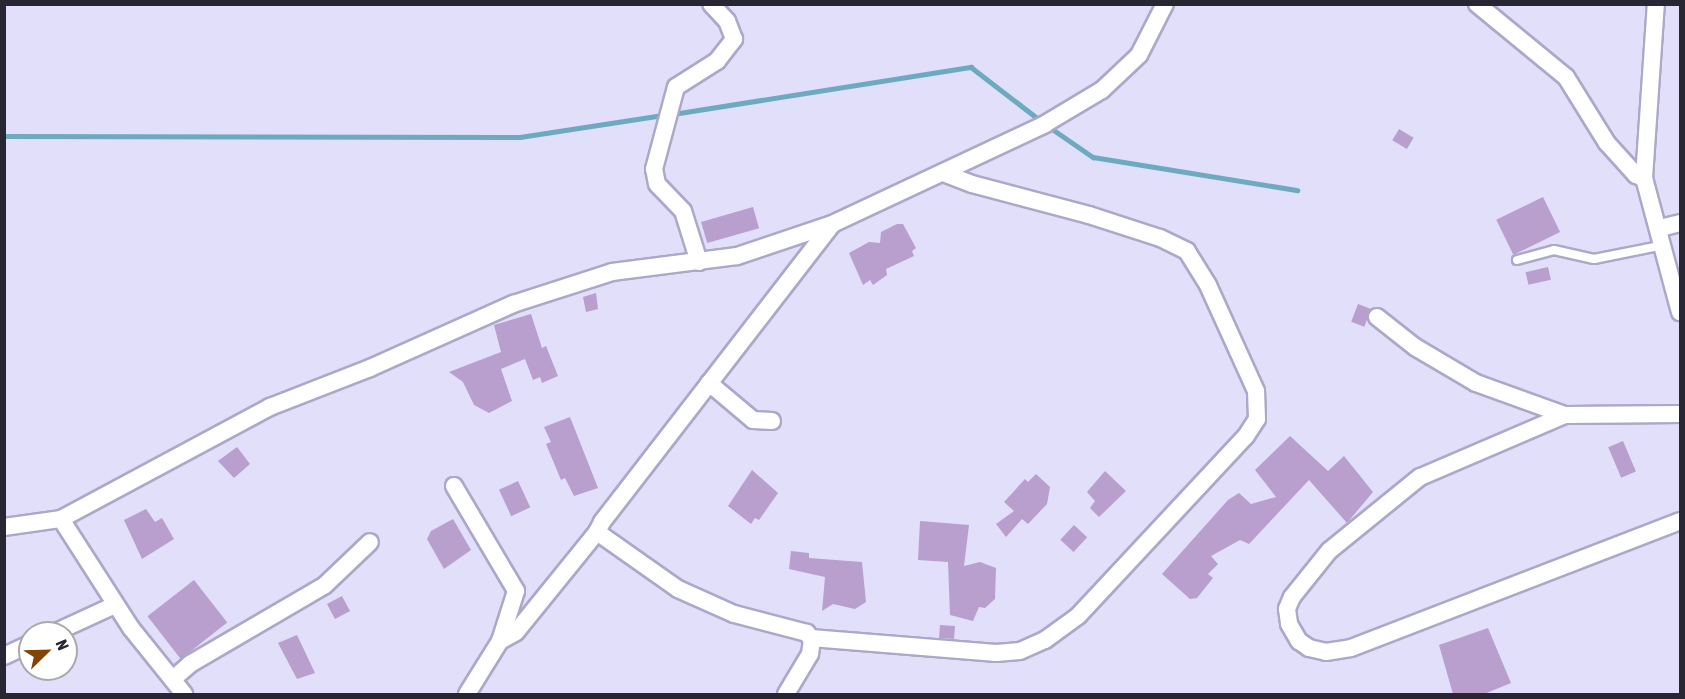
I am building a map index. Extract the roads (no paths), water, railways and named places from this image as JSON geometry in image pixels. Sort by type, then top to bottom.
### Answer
[{"type":"street","points":[[699,262],[683,211],[657,184],[654,169],[676,87],[717,61],[734,39],[727,21],[711,4]]},
{"type":"street","points":[[4,527],[61,519],[270,407],[370,368],[513,304],[612,272],[737,256],[832,224],[1045,124],[1117,80],[1139,55],[1165,4]]},
{"type":"street","points":[[1477,4],[1566,77],[1607,143],[1636,175],[1644,178]]},
{"type":"street","points":[[1656,4],[1644,178],[1660,228],[1680,312]]},
{"type":"street","points":[[597,532],[678,589],[717,608],[800,629],[811,638],[996,653],[1020,651],[1045,640],[1085,609],[1246,436],[1257,419],[1256,391],[1208,285],[1187,251],[1160,238],[1089,215],[972,184],[944,173]]},
{"type":"street","points":[[1660,228],[1680,223]]},
{"type":"street","points":[[500,642],[516,632],[597,532],[617,500],[832,224]]},
{"type":"street","points":[[1377,317],[1415,347],[1476,383],[1565,415],[1680,414]]},
{"type":"street","points":[[709,383],[753,420],[772,421]]},
{"type":"street","points":[[1565,415],[1420,477],[1366,518],[1329,552],[1292,597],[1288,618],[1299,641],[1326,652],[1351,648],[1680,521]]},
{"type":"street","points":[[454,486],[516,591],[500,642],[467,694]]},
{"type":"street","points":[[61,519],[115,604],[184,694]]},
{"type":"street","points":[[173,679],[190,664],[325,585],[370,542]]},
{"type":"street","points":[[78,622],[115,604]]},
{"type":"street","points":[[786,694],[806,665],[811,638]]},
{"type":"street","points":[[4,657],[18,651]]},
{"type":"lane","points":[[1517,260],[1554,250],[1594,259],[1664,245]]},
{"type":"waterway","points":[[673,114],[971,67],[1041,121]]},
{"type":"waterway","points":[[4,136],[520,137],[664,115]]},
{"type":"waterway","points":[[1048,126],[1093,157],[1297,190]]}]
